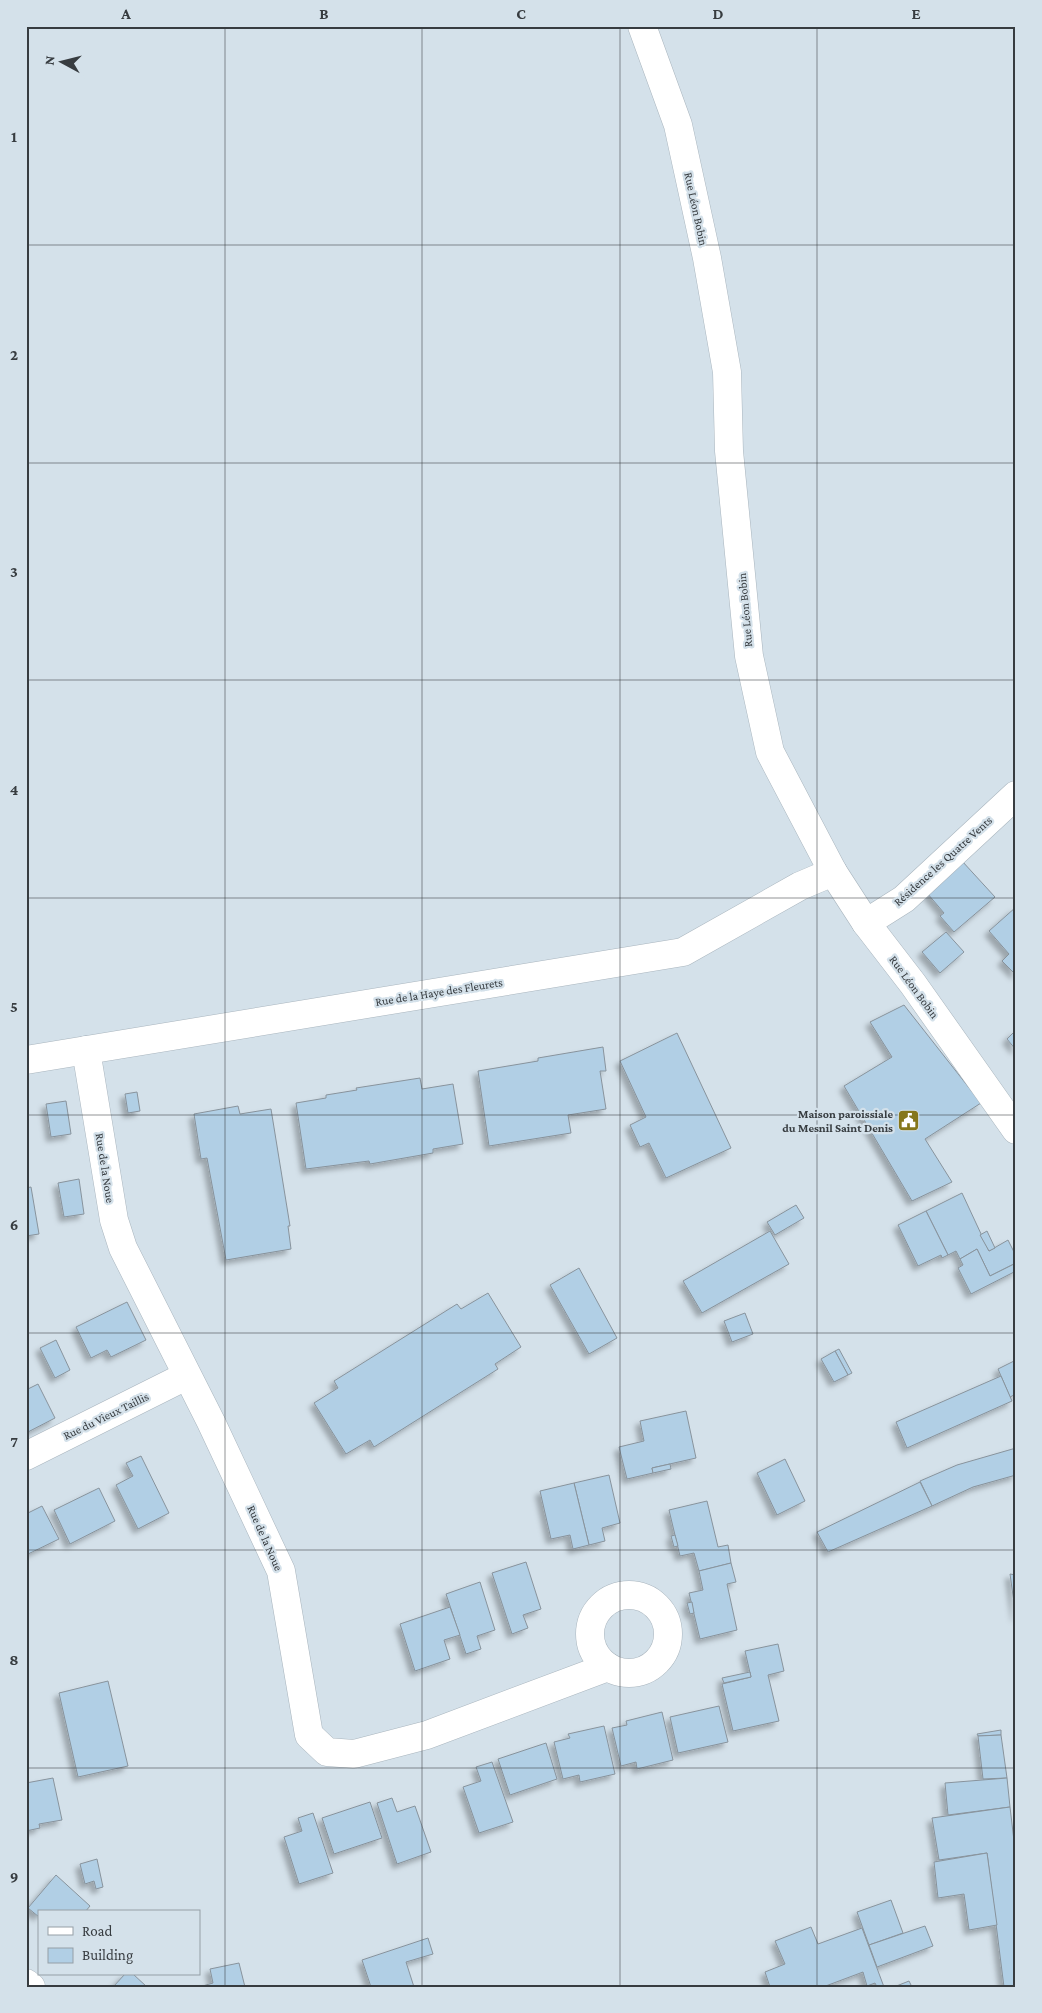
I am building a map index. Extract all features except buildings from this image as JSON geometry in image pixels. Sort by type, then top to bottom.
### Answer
[{"type":"street","name":"Rue Léon Bobin","points":[[642,26],[678,125],[708,267],[727,372],[729,451],[749,656],[770,752],[833,872],[866,923],[913,984],[1016,1130]]},
{"type":"street","name":"Résidence les Quatre Vents","points":[[866,923],[904,899],[1016,795]]},
{"type":"street","name":"Rue de la Haye des Fleurets","points":[[26,1060],[683,952],[800,886],[833,872]]},
{"type":"street","name":"Rue de la Noue","points":[[86,1050],[114,1220],[121,1241],[186,1376],[211,1422],[281,1571],[309,1735],[327,1752],[354,1754],[427,1735],[608,1667]]},
{"type":"street","name":"Rue du Vieux Taillis","points":[[26,1456],[186,1376]]},
{"type":"street","points":[[26,1983],[31,1987]]},
{"type":"place","name":"Maison paroissiale du Mesnil Saint Denis","points":[[909,1121]]}]
